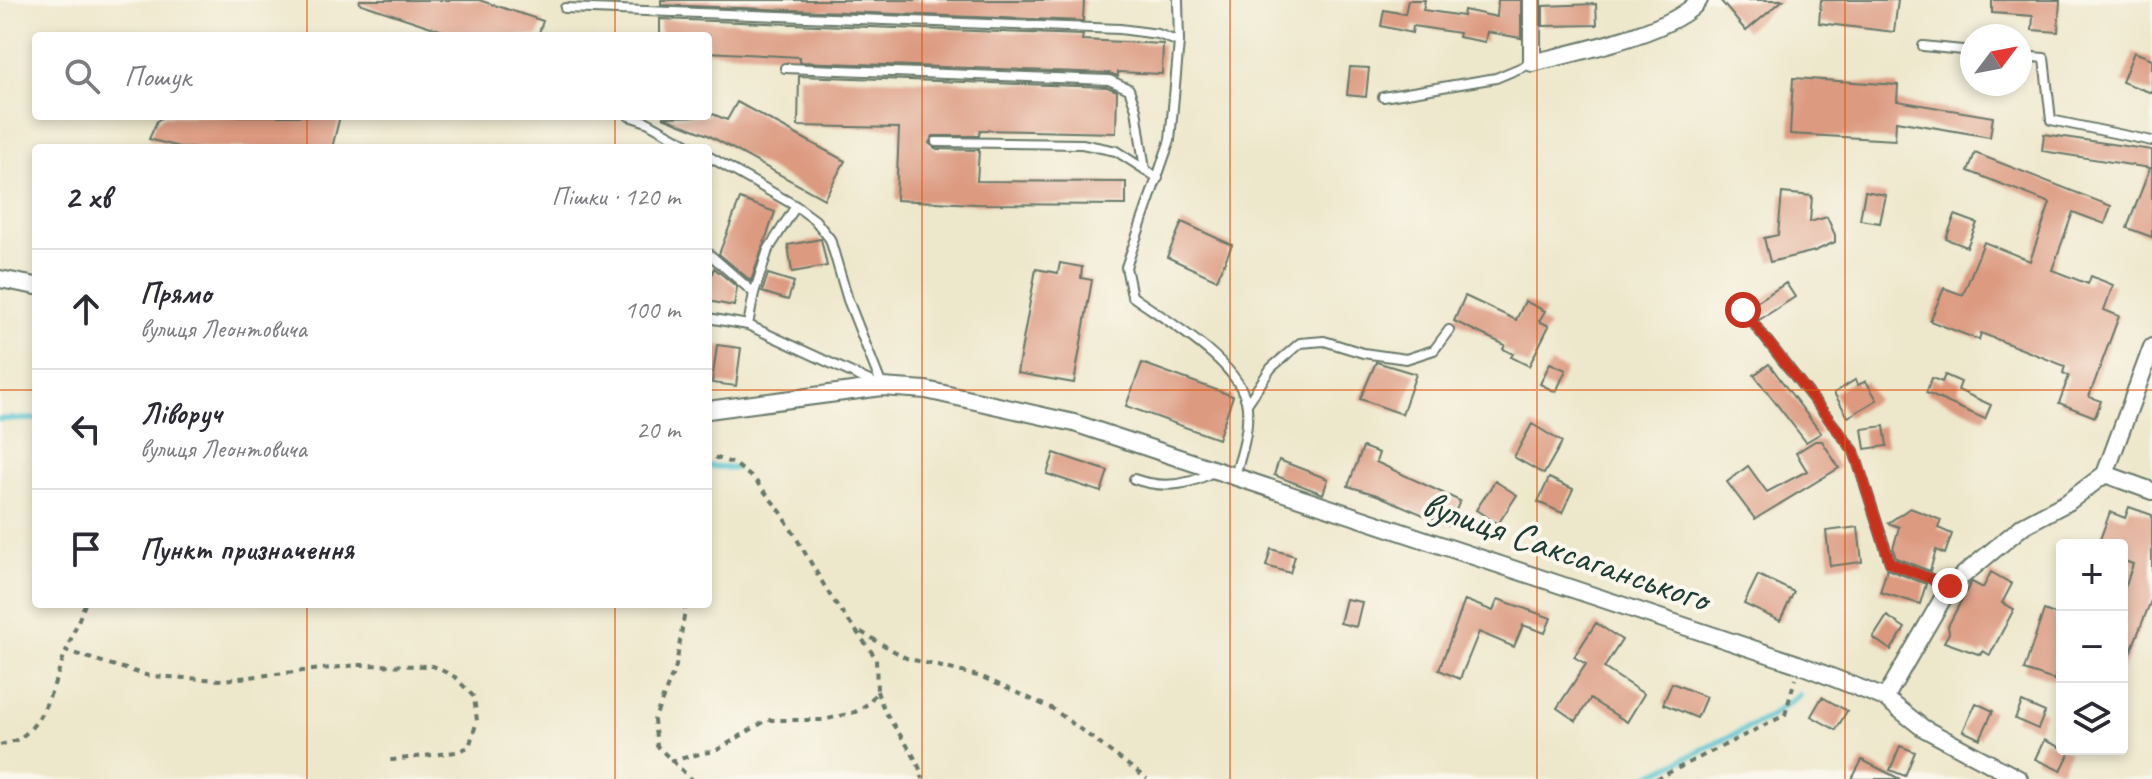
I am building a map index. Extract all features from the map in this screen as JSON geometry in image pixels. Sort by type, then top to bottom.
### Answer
[{"type":"street","points":[[1532,0],[1532,63],[1624,40],[1684,14],[1699,0]]},
{"type":"street","points":[[0,279],[32,285]]},
{"type":"street","points":[[1885,698],[1950,586],[2024,525],[2068,502],[2105,474],[2152,347]]},
{"type":"street","name":"вулиця Саксаганського","points":[[712,409],[882,387],[926,390],[1074,423],[1798,664],[1885,698],[1923,728],[2019,779]]},
{"type":"street","points":[[2105,474],[2152,491]]},
{"type":"lane","points":[[1178,0],[1179,42],[1170,140],[1126,267],[1132,296],[1221,361],[1234,377],[1247,404],[1247,435],[1235,475]]},
{"type":"lane","points":[[565,8],[1120,29],[1158,34],[1179,42]]},
{"type":"lane","points":[[1923,46],[1960,50]]},
{"type":"lane","points":[[2032,57],[2044,58],[2051,120],[2152,141]]},
{"type":"lane","points":[[1383,97],[1496,78],[1532,63]]},
{"type":"lane","points":[[785,68],[1109,80],[1129,89],[1136,109],[1145,170]]},
{"type":"lane","points":[[641,120],[687,144]]},
{"type":"lane","points":[[936,142],[1082,144],[1116,151],[1158,178]]},
{"type":"lane","points":[[712,158],[796,206],[815,220],[830,239],[848,300],[882,387]]},
{"type":"lane","points":[[748,325],[754,293],[768,250],[796,206]]},
{"type":"lane","points":[[712,256],[754,293]]},
{"type":"lane","points":[[1743,310],[1854,451],[1890,563],[1950,586]]},
{"type":"lane","points":[[712,319],[748,325],[882,387]]},
{"type":"lane","points":[[1247,404],[1271,368],[1300,343],[1324,341],[1363,353],[1406,359],[1434,350],[1449,330]]},
{"type":"lane","points":[[1134,479],[1155,486],[1181,484],[1197,482],[1218,470]]},
{"type":"path","points":[[712,456],[735,464],[755,480],[781,512],[831,597],[876,658],[877,691],[882,708],[910,749],[923,779]]},
{"type":"path","points":[[0,745],[18,740],[40,715],[83,608]]},
{"type":"path","points":[[685,608],[676,666],[654,720],[657,746],[691,779]]},
{"type":"path","points":[[858,631],[906,658],[982,677],[1053,709],[1147,779]]},
{"type":"path","points":[[66,651],[149,676],[222,680],[358,665],[433,666],[455,677],[474,697],[477,721],[469,747],[456,752],[385,761]]},
{"type":"path","points":[[1656,779],[1785,715],[1798,664]]},
{"type":"path","points":[[670,761],[717,750],[767,720],[824,720],[855,712],[869,703],[877,691]]},
{"type":"building","points":[[360,0],[479,0],[543,21],[539,32],[446,32],[359,3]]},
{"type":"building","points":[[661,0],[1084,0],[1083,21],[661,5]]},
{"type":"building","points":[[1408,0],[1425,0],[1423,10],[1463,16],[1464,10],[1497,17],[1498,0],[1521,0],[1521,38],[1487,32],[1485,42],[1458,37],[1459,33],[1413,26],[1412,33],[1381,26],[1384,10],[1405,14]]},
{"type":"building","points":[[1720,0],[1783,0],[1746,31]]},
{"type":"building","points":[[1821,0],[1898,0],[1894,32],[1819,23]]},
{"type":"building","points":[[1992,0],[2060,0],[2058,32],[2032,30],[2033,16],[1992,13]]},
{"type":"building","points":[[1596,4],[1597,25],[1543,26],[1543,6]]},
{"type":"building","points":[[660,19],[1083,35],[1082,40],[1163,44],[1162,74],[1118,72],[1118,76],[1109,73],[799,62],[799,57],[712,52],[712,32],[660,32]]},
{"type":"building","points":[[2134,52],[2152,59],[2152,93],[2122,82]]},
{"type":"building","points":[[1350,67],[1369,68],[1366,97],[1347,95]]},
{"type":"building","points":[[799,76],[1107,87],[1117,91],[1116,133],[980,130],[979,136],[933,136],[929,143],[936,149],[979,150],[977,181],[1126,182],[1126,205],[896,200],[899,128],[798,126]]},
{"type":"building","points":[[1793,78],[1898,85],[1897,101],[1993,117],[1990,137],[1896,121],[1895,140],[1790,134]]},
{"type":"building","points":[[737,102],[845,161],[824,199],[708,135],[670,120],[712,120],[712,114],[727,120]]},
{"type":"building","points":[[339,120],[333,144],[168,144],[149,139],[157,121]]},
{"type":"building","points":[[2044,134],[2152,150],[2152,237],[2127,228],[2150,168],[2042,151]]},
{"type":"building","points":[[1975,153],[2111,206],[2105,224],[2073,212],[2052,270],[2088,284],[2091,276],[2113,285],[2104,310],[2119,316],[2089,397],[2101,401],[2095,417],[2059,403],[2069,376],[2063,373],[2065,366],[1981,333],[1979,340],[1930,321],[1944,288],[1963,295],[1984,242],[2030,261],[2050,203],[1968,171]]},
{"type":"building","points":[[1865,191],[1886,195],[1880,223],[1860,220]]},
{"type":"building","points":[[1782,193],[1812,196],[1810,222],[1827,217],[1835,242],[1815,251],[1770,262],[1764,238],[1778,235]]},
{"type":"building","points":[[740,199],[775,212],[751,281],[719,254]]},
{"type":"building","points":[[1955,215],[1977,223],[1967,247],[1946,239]]},
{"type":"building","points":[[1182,222],[1232,245],[1217,280],[1167,257]]},
{"type":"building","points":[[821,239],[827,266],[792,272],[788,245]]},
{"type":"building","points":[[1060,263],[1082,267],[1081,278],[1092,280],[1074,383],[1017,373],[1036,269],[1058,273]]},
{"type":"building","points":[[714,268],[737,287],[734,306],[712,302]]},
{"type":"building","points":[[768,274],[794,282],[788,300],[762,292]]},
{"type":"building","points":[[1786,283],[1795,297],[1759,320],[1749,307]]},
{"type":"building","points":[[1465,296],[1516,320],[1525,301],[1545,311],[1539,321],[1549,326],[1529,366],[1511,357],[1513,354],[1503,349],[1505,345],[1454,321]]},
{"type":"building","points":[[717,345],[741,348],[736,386],[712,383]]},
{"type":"building","points":[[1376,362],[1416,374],[1402,414],[1360,399]]},
{"type":"building","points":[[1142,363],[1233,396],[1218,439],[1126,406]]},
{"type":"building","points":[[1550,363],[1566,370],[1556,392],[1540,384]]},
{"type":"building","points":[[1769,364],[1821,433],[1806,442],[1754,375]]},
{"type":"building","points":[[1945,375],[1961,382],[1958,390],[1991,405],[1985,419],[1926,393],[1932,378],[1942,382]]},
{"type":"building","points":[[1855,380],[1858,385],[1866,381],[1877,400],[1848,417],[1834,393]]},
{"type":"building","points":[[1532,424],[1562,442],[1544,474],[1514,457]]},
{"type":"building","points":[[1884,426],[1887,446],[1865,449],[1862,429]]},
{"type":"building","points":[[1815,441],[1822,441],[1839,468],[1755,519],[1727,482],[1748,466],[1767,492],[1807,471],[1796,453]]},
{"type":"building","points":[[1363,447],[1379,453],[1376,462],[1460,501],[1449,526],[1348,486]]},
{"type":"building","points":[[1054,453],[1108,471],[1101,492],[1047,474]]},
{"type":"building","points":[[1279,460],[1328,479],[1323,494],[1274,475]]},
{"type":"building","points":[[1549,478],[1573,489],[1562,513],[1538,502]]},
{"type":"building","points":[[1495,481],[1517,495],[1498,524],[1476,510]]},
{"type":"building","points":[[2129,507],[2152,515],[2152,598],[2128,658],[2128,579],[2133,564],[2128,562],[2128,539],[2100,539],[2110,512],[2125,518]]},
{"type":"building","points":[[1910,508],[1941,520],[1938,528],[1952,534],[1945,554],[1936,550],[1930,571],[1896,558],[1893,549],[1899,527],[1888,523]]},
{"type":"building","points":[[1858,527],[1862,562],[1830,566],[1826,531]]},
{"type":"building","points":[[1271,549],[1295,556],[1290,573],[1266,566]]},
{"type":"building","points":[[1887,569],[1926,584],[1920,604],[1880,592]]},
{"type":"building","points":[[1991,572],[2012,584],[2002,603],[2014,609],[1990,655],[1983,651],[1981,655],[1944,642],[1949,633],[1948,626],[1970,584],[1972,582],[1983,588]]},
{"type":"building","points":[[1758,575],[1794,592],[1780,621],[1744,604]]},
{"type":"building","points":[[1346,599],[1362,602],[1356,627],[1340,623]]},
{"type":"building","points":[[1498,599],[1551,618],[1545,633],[1523,625],[1514,647],[1479,632],[1460,679],[1439,670],[1465,600],[1493,611]]},
{"type":"building","points":[[2044,610],[2056,615],[2054,680],[2024,670]]},
{"type":"building","points":[[1887,616],[1905,628],[1891,650],[1873,638]]},
{"type":"building","points":[[1596,623],[1622,640],[1604,668],[1644,694],[1627,722],[1590,699],[1576,721],[1557,708],[1586,664],[1574,657]]},
{"type":"building","points":[[1672,683],[1706,697],[1697,718],[1663,704]]},
{"type":"building","points":[[1822,697],[1847,711],[1836,730],[1811,716]]},
{"type":"building","points":[[2022,702],[2045,712],[2038,729],[2015,719]]},
{"type":"building","points":[[1976,703],[1993,711],[1980,739],[1963,731]]},
{"type":"building","points":[[2044,740],[2056,746],[2056,755],[2069,755],[2061,771],[2035,759]]},
{"type":"building","points":[[1900,746],[1915,752],[1905,776],[1890,770]]},
{"type":"building","points":[[1862,760],[1900,779],[1852,779]]},
{"type":"waterway","points":[[0,419],[32,419]]},
{"type":"waterway","points":[[712,466],[735,468]]},
{"type":"waterway","points":[[1643,779],[1768,718],[1799,695]]},
{"type":"route","points":[[1743,310],[1854,451],[1890,563],[1950,586]]}]
